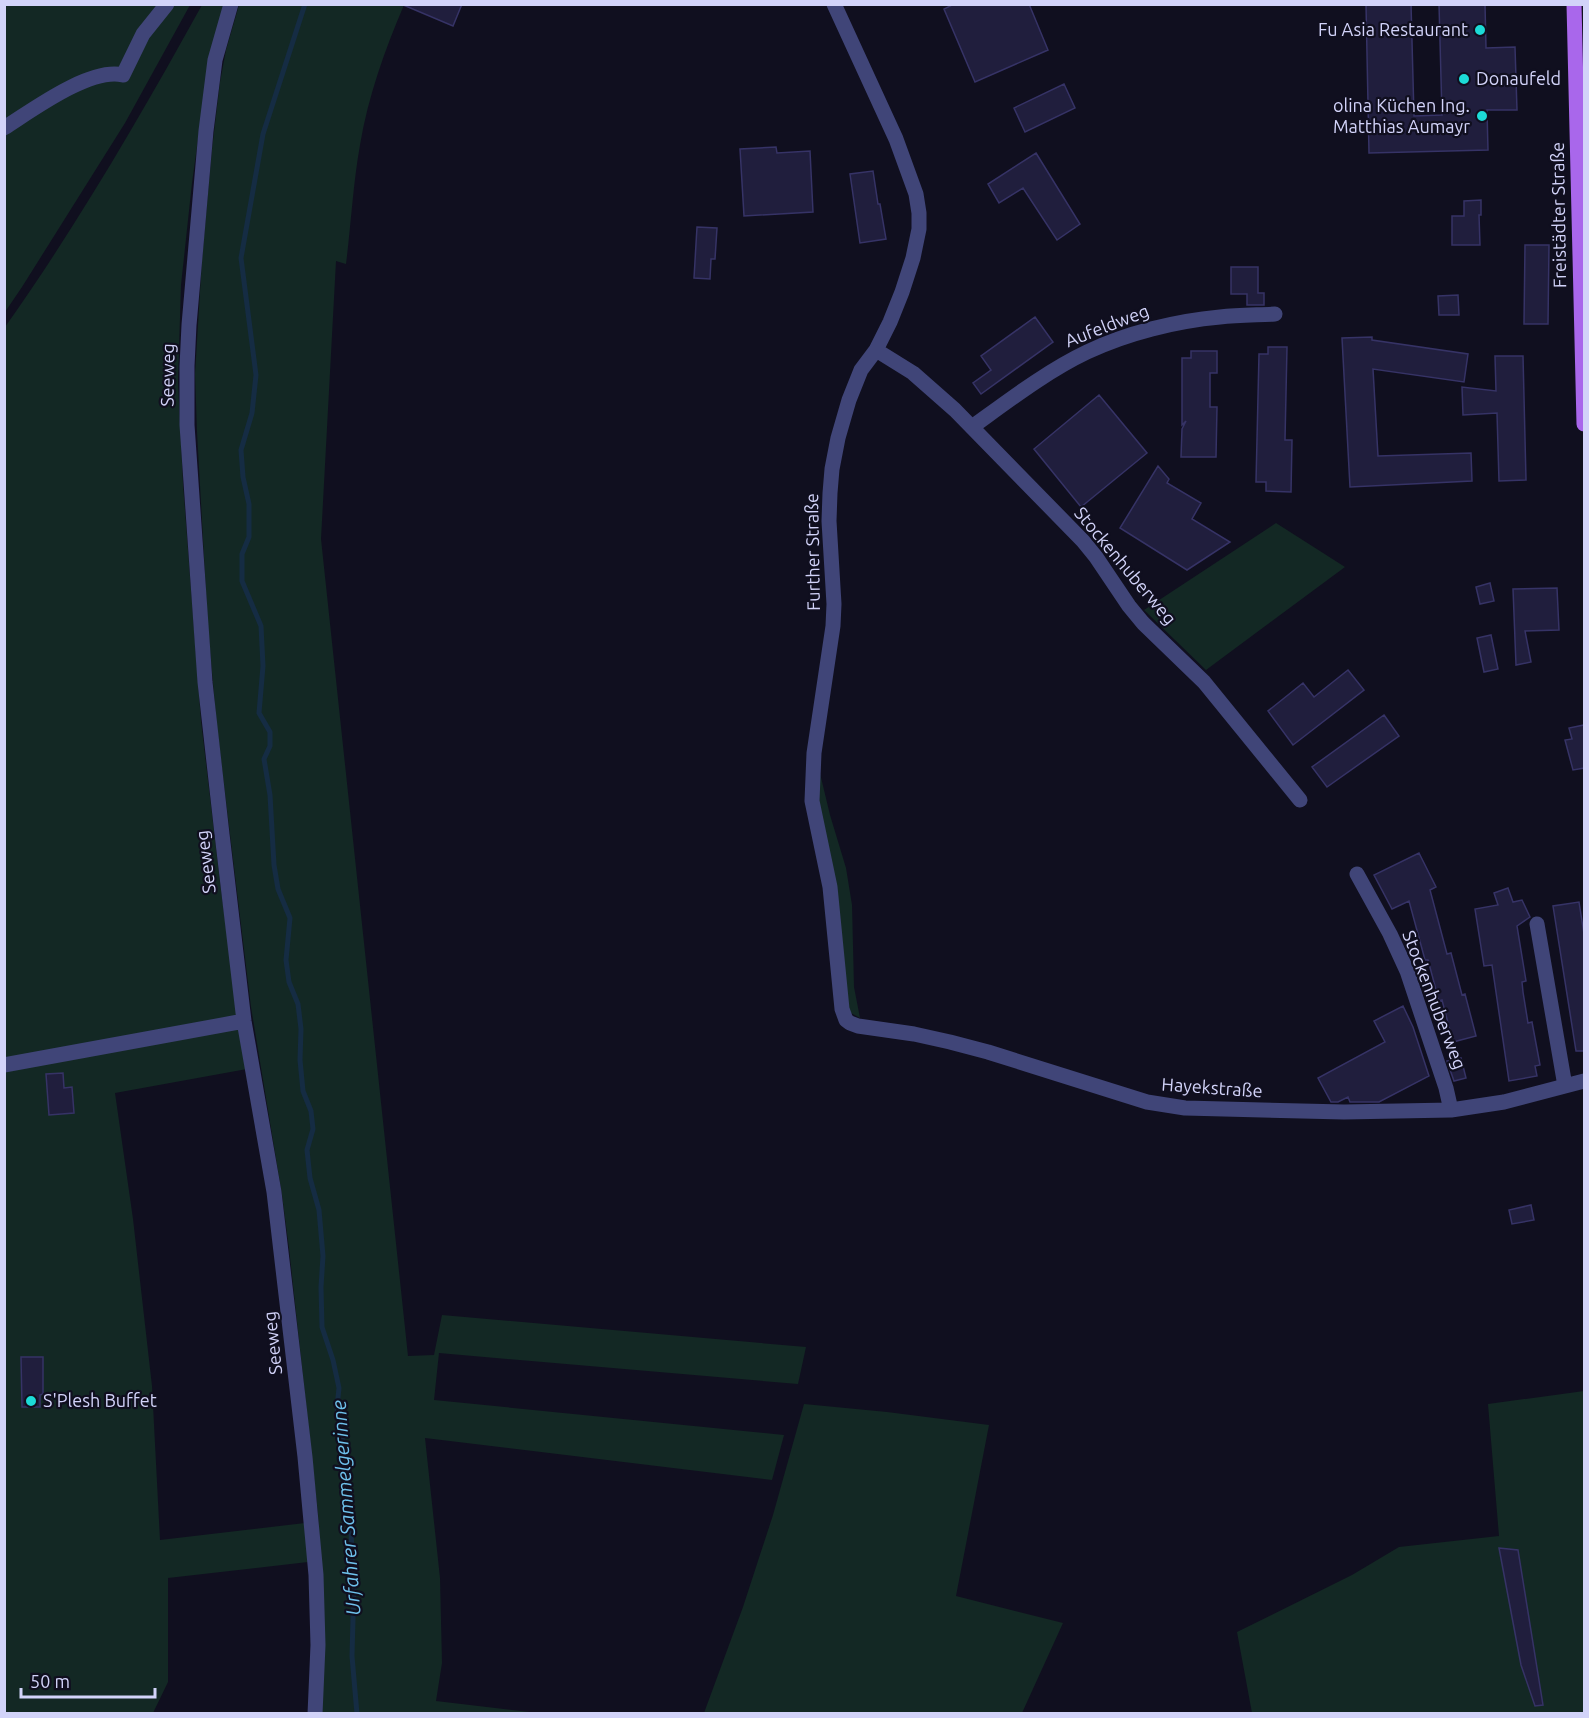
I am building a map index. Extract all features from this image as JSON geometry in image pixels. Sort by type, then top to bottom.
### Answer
[{"type":"main road","name":"Freistädter Straße","points":[[1574,4],[1584,424]]},
{"type":"street","points":[[4,128],[82,82],[105,75],[123,75],[143,34],[167,4]]},
{"type":"street","name":"Seeweg","points":[[231,4],[216,60],[206,131],[192,277],[186,397],[205,682],[244,1021],[274,1192],[304,1447],[315,1575],[318,1645],[315,1713]]},
{"type":"street","name":"Further Straße","points":[[834,4],[896,139],[910,177],[919,213],[919,229],[913,258],[890,322],[876,350],[861,370],[849,400],[832,469],[829,522],[834,604],[833,626],[819,719],[812,779],[812,801],[831,898],[839,995],[846,1020]]},
{"type":"street","name":"Aufeldweg","points":[[972,427],[1064,364],[1110,343],[1157,327],[1182,322],[1220,316],[1275,314]]},
{"type":"street","name":"Stockenhuberweg","points":[[876,350],[913,373],[955,410],[1083,541],[1143,623],[1204,682],[1300,800]]},
{"type":"street","name":"Stockenhuberweg","points":[[1357,874],[1390,934],[1407,971],[1446,1088],[1451,1110]]},
{"type":"street","points":[[1537,924],[1565,1086]]},
{"type":"street","name":"Hayekstraße","points":[[846,1020],[858,1026],[914,1034],[988,1052],[1129,1097],[1163,1106],[1185,1108],[1344,1112],[1451,1110],[1504,1102],[1584,1081]]},
{"type":"street","points":[[4,1065],[244,1021]]},
{"type":"green space","points":[[5,5],[190,5],[125,123],[5,312]]},
{"type":"green space","points":[[202,5],[224,5],[209,59],[192,183],[181,285],[178,382],[183,484],[201,721],[221,890],[247,1069],[115,1093],[133,1219],[152,1386],[160,1540],[305,1523],[308,1562],[168,1578],[168,1682],[153,1713],[5,1714],[5,327],[58,249],[108,169]]},
{"type":"green space","points":[[239,5],[404,5],[378,74],[363,127],[346,264],[336,261],[321,539],[408,1356],[434,1355],[442,1315],[806,1347],[798,1384],[439,1353],[434,1400],[784,1435],[772,1480],[425,1438],[440,1578],[442,1663],[436,1701],[538,1713],[322,1713],[323,1599],[318,1514],[289,1248],[251,1007],[217,727],[208,628],[197,432],[195,374],[212,149],[226,50]]},
{"type":"green space","points":[[1276,523],[1345,567],[1206,670],[1144,610]]},
{"type":"green space","points":[[818,765],[846,868],[852,905],[854,987],[860,1018],[851,1013],[845,1000],[816,798]]},
{"type":"green space","points":[[1584,1391],[1584,1713],[1252,1713],[1237,1632],[1352,1575],[1399,1547],[1499,1536],[1488,1404]]},
{"type":"green space","points":[[804,1404],[989,1425],[956,1596],[1063,1623],[1022,1713],[704,1713],[743,1607],[773,1515]]},
{"type":"building","points":[[401,4],[462,4],[453,26]]},
{"type":"building","points":[[954,4],[1029,4],[1048,50],[975,82],[944,9]]},
{"type":"building","name":"Donaufeld","points":[[1366,4],[1411,4],[1414,116],[1442,115],[1439,4],[1485,4],[1486,48],[1515,47],[1517,110],[1487,110],[1488,150],[1369,153]]},
{"type":"building","points":[[1064,84],[1075,108],[1025,132],[1014,108]]},
{"type":"building","points":[[776,147],[777,153],[810,151],[813,212],[744,216],[740,149]]},
{"type":"building","points":[[1036,153],[1080,224],[1057,240],[1023,188],[999,203],[988,184]]},
{"type":"building","points":[[873,171],[886,239],[860,243],[850,174]]},
{"type":"building","points":[[1481,200],[1480,245],[1452,245],[1452,216],[1464,216],[1464,201]]},
{"type":"building","points":[[697,227],[717,228],[715,259],[711,259],[710,279],[694,278]]},
{"type":"building","points":[[1525,245],[1549,245],[1548,324],[1524,324]]},
{"type":"building","points":[[1231,267],[1258,267],[1258,293],[1264,293],[1264,305],[1247,305],[1247,294],[1231,294]]},
{"type":"building","points":[[1458,295],[1459,315],[1439,315],[1438,296]]},
{"type":"building","points":[[1035,317],[1053,342],[981,394],[973,383],[991,370],[981,356]]},
{"type":"building","points":[[1372,337],[1372,340],[1468,354],[1464,382],[1373,369],[1378,456],[1471,453],[1472,481],[1350,487],[1342,338]]},
{"type":"building","points":[[1268,347],[1287,347],[1285,440],[1292,440],[1291,492],[1266,491],[1266,482],[1256,482],[1259,354],[1268,354]]},
{"type":"building","points":[[1191,351],[1217,351],[1217,373],[1210,373],[1210,407],[1217,407],[1216,457],[1181,457],[1182,429],[1186,421],[1182,425],[1182,358],[1191,358]]},
{"type":"building","points":[[1495,356],[1523,356],[1526,480],[1499,481],[1497,413],[1463,415],[1462,387],[1496,391]]},
{"type":"building","points":[[1099,395],[1147,453],[1081,507],[1034,449]]},
{"type":"building","points":[[1158,466],[1169,479],[1167,483],[1201,503],[1192,519],[1230,542],[1187,570],[1120,528]]},
{"type":"building","points":[[1490,583],[1494,601],[1480,604],[1476,587]]},
{"type":"building","points":[[1557,588],[1559,630],[1525,631],[1531,662],[1516,665],[1513,589]]},
{"type":"building","points":[[1491,635],[1498,669],[1484,672],[1477,638]]},
{"type":"building","points":[[1348,670],[1364,690],[1293,745],[1268,711],[1303,683],[1314,697]]},
{"type":"building","points":[[1384,715],[1399,736],[1327,787],[1312,767]]},
{"type":"building","points":[[1584,725],[1584,768],[1573,770],[1565,740],[1572,739],[1569,728]]},
{"type":"building","points":[[1419,853],[1436,887],[1430,890],[1447,954],[1451,953],[1476,1036],[1453,1042],[1442,1000],[1439,1001],[1428,960],[1425,960],[1409,901],[1392,909],[1374,875]]},
{"type":"building","points":[[1508,888],[1513,902],[1522,900],[1530,917],[1517,926],[1526,981],[1522,982],[1528,1023],[1532,1022],[1540,1065],[1535,1066],[1537,1076],[1509,1081],[1492,965],[1484,966],[1475,909],[1498,905],[1494,893]]},
{"type":"building","points":[[1579,902],[1584,934],[1584,1051],[1576,1051],[1553,906]]},
{"type":"building","points":[[1403,1006],[1413,1027],[1429,1076],[1379,1102],[1350,1102],[1348,1097],[1338,1102],[1331,1102],[1318,1078],[1385,1042],[1374,1021]]},
{"type":"building","points":[[1461,1058],[1466,1078],[1454,1081],[1447,1061]]},
{"type":"building","points":[[63,1073],[64,1088],[72,1087],[74,1113],[49,1115],[46,1074]]},
{"type":"building","points":[[1531,1205],[1534,1220],[1512,1224],[1509,1210]]},
{"type":"building","points":[[21,1357],[43,1357],[43,1394],[40,1395],[40,1407],[22,1407]]},
{"type":"building","points":[[1499,1548],[1518,1550],[1543,1705],[1535,1706],[1521,1665]]},
{"type":"waterway","name":"Urfahrer Sammelgerinne","points":[[305,4],[263,134],[241,258],[256,375],[252,413],[241,450],[243,477],[249,504],[249,537],[242,554],[242,581],[261,626],[263,666],[259,713],[270,732],[270,746],[264,759],[270,795],[274,865],[278,889],[290,918],[286,960],[289,982],[298,1004],[303,1091],[311,1111],[313,1129],[307,1150],[310,1178],[319,1210],[323,1256],[322,1327],[339,1388],[337,1407],[347,1465],[354,1583],[352,1656],[357,1714]]},
{"type":"place","name":"Fu Asia Restaurant","points":[[1480,30]]},
{"type":"place","name":"Donaufeld","points":[[1464,79]]},
{"type":"place","name":"olina Küchen Ing. Matthias Aumayr","points":[[1482,116]]},
{"type":"place","name":"S'Plesh Buffet","points":[[31,1401]]}]
